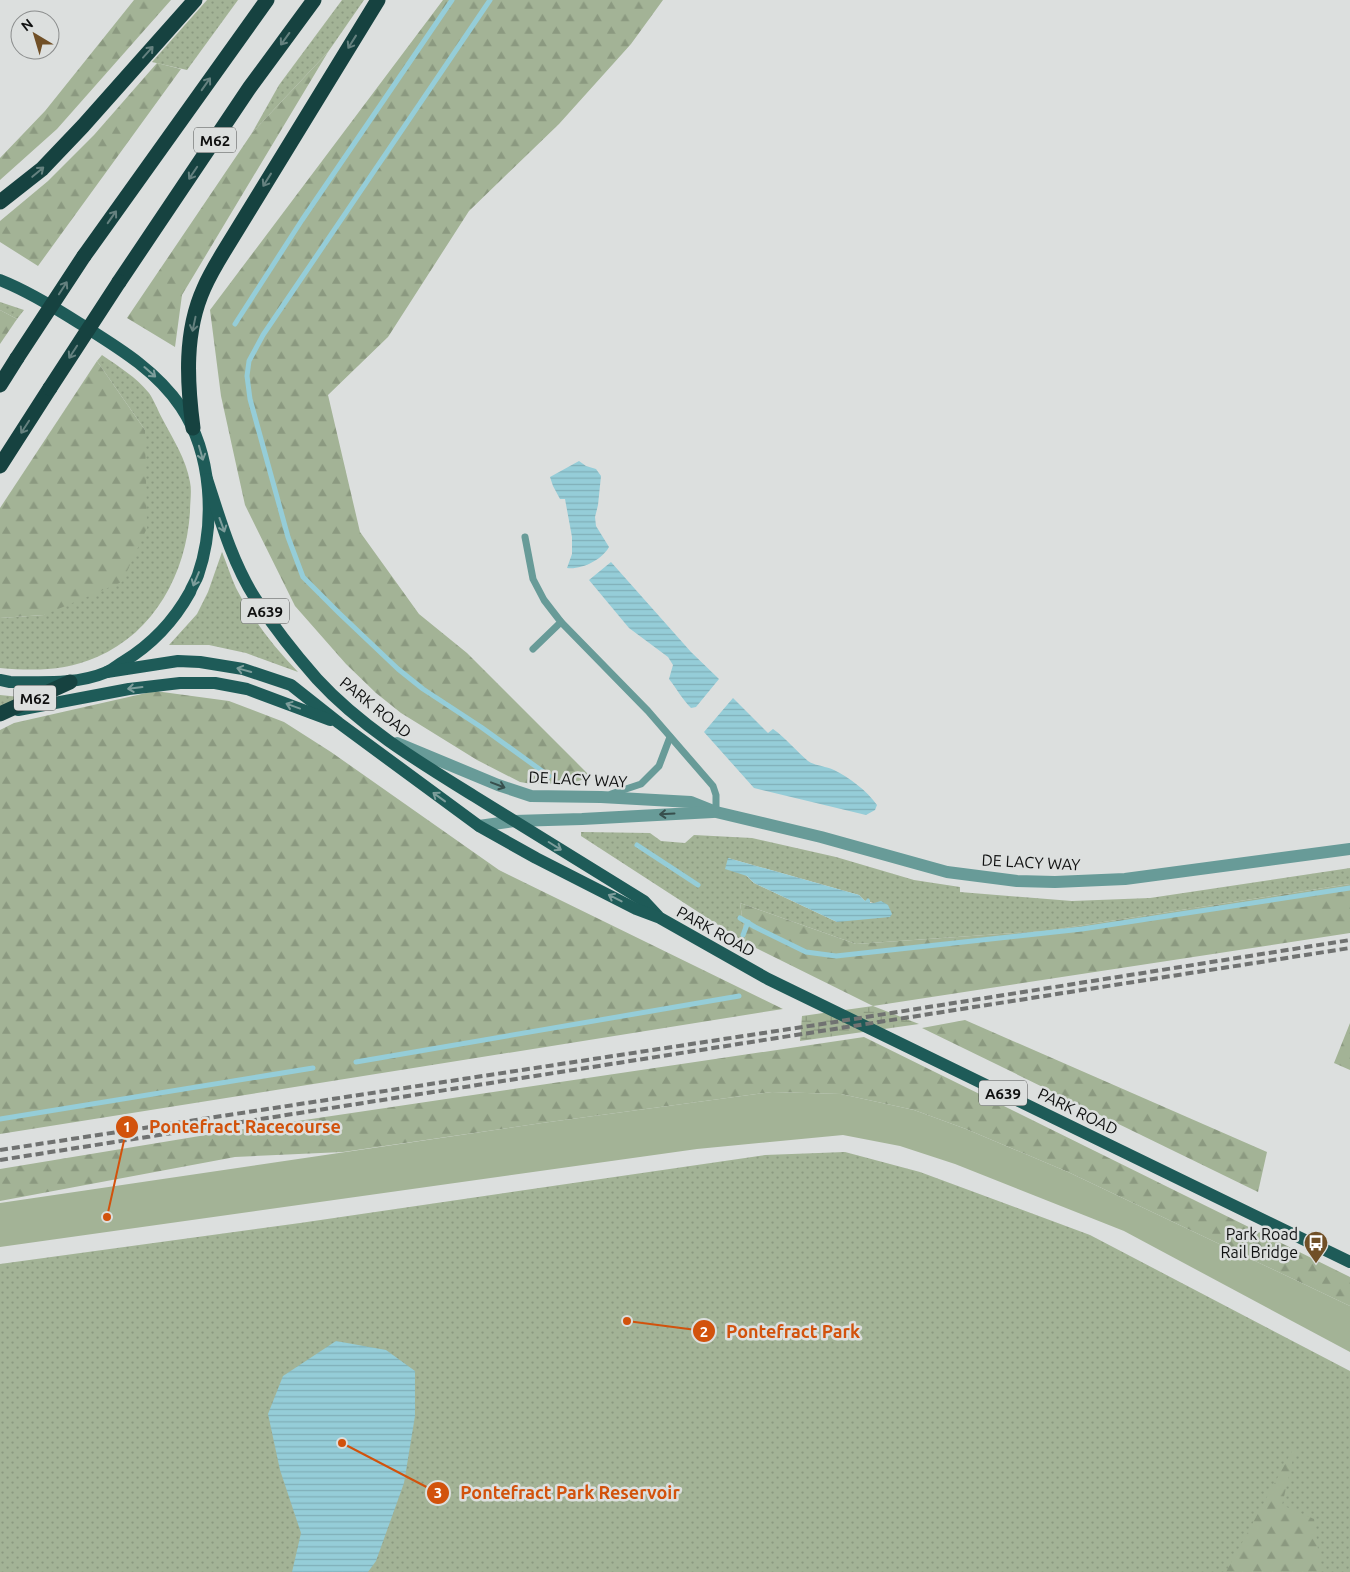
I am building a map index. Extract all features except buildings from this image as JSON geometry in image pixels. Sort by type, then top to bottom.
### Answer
[{"type":"highway","points":[[0,202],[42,170],[195,0]]},
{"type":"highway","name":"M62","points":[[0,385],[84,256],[267,0]]},
{"type":"highway","name":"M62","points":[[0,466],[119,282],[250,87],[314,0]]},
{"type":"highway","points":[[193,428],[189,391],[189,348],[194,318],[203,289],[226,248],[378,0]]},
{"type":"highway","name":"M62","points":[[0,714],[70,682]]},
{"type":"main road","name":"A639","points":[[0,280],[37,297],[126,352],[167,390],[181,407],[193,428],[207,479],[208,517],[205,545],[198,576],[182,605],[162,631],[139,652],[107,672],[70,682],[10,682],[0,680]]},
{"type":"main road","name":"PARK ROAD","points":[[207,479],[232,551],[255,597],[289,645],[317,679],[360,719],[426,766],[644,901],[660,918]]},
{"type":"main road","name":"PARK ROAD","points":[[107,672],[178,661],[200,662],[243,668],[291,685],[339,723],[479,826],[536,858],[636,909],[660,918],[768,978],[1350,1262]]},
{"type":"main road","points":[[0,714],[129,689],[180,683],[215,683],[247,689],[339,723]]},
{"type":"street","name":"DE LACY WAY","points":[[388,739],[498,786],[531,796],[601,797],[691,802],[716,812],[788,829],[946,872],[1016,881],[1055,882],[1125,879],[1350,849]]},
{"type":"street","name":"DE LACY WAY","points":[[479,826],[514,821],[716,812]]},
{"type":"lane","points":[[525,537],[533,579],[544,600],[561,622],[648,711],[713,786],[716,795],[716,812]]},
{"type":"lane","points":[[533,649],[561,622]]},
{"type":"lane","points":[[601,797],[641,784],[659,766],[670,736]]},
{"type":"green space","points":[[134,0],[171,0],[57,129],[0,180],[0,158],[45,111]]},
{"type":"green space","points":[[207,0],[238,0],[187,70],[152,62]]},
{"type":"green space","points":[[342,0],[364,0],[328,52],[252,133],[279,85]]},
{"type":"green space","points":[[443,0],[663,0],[631,44],[559,124],[469,211],[388,337],[328,395],[360,532],[419,614],[467,653],[591,777],[572,783],[532,784],[520,782],[477,760],[401,713],[376,693],[346,664],[295,606],[245,505],[221,396],[210,310]]},
{"type":"green space","points":[[328,52],[182,295],[175,347],[127,318],[252,133]]},
{"type":"green space","points":[[157,63],[181,69],[38,266],[0,242],[0,221],[48,181],[94,135]]},
{"type":"green space","points":[[0,302],[24,310],[17,319],[0,310]]},
{"type":"green space","points":[[0,310],[17,319],[0,344]]},
{"type":"green space","points":[[102,355],[133,377],[149,393],[182,457],[191,485],[191,493],[187,535],[182,557],[164,598],[151,616],[117,646],[97,657],[73,665],[37,670],[0,668],[0,618],[44,615],[145,430],[97,361]]},
{"type":"green space","points":[[97,361],[145,430],[147,528],[122,582],[44,615],[0,618],[0,508]]},
{"type":"green space","points":[[222,552],[236,588],[249,611],[280,653],[298,672],[246,653],[209,645],[169,645],[197,614],[208,592]]},
{"type":"green space","points":[[155,691],[229,701],[284,722],[331,752],[499,870],[783,1009],[0,1134],[0,730],[14,723]]},
{"type":"green space","points":[[0,695],[20,697],[0,707]]},
{"type":"green space","points":[[581,832],[650,833],[661,841],[685,843],[694,835],[752,838],[836,857],[914,880],[960,887],[960,892],[1072,901],[1150,898],[1350,868],[1350,884],[1045,931],[856,944],[740,903],[746,943],[581,836]],"holes":[[[728,858],[859,895],[865,901],[874,903],[837,922],[754,883]]]},
{"type":"green space","points":[[1350,884],[1350,933],[873,1006],[746,943],[740,903],[856,944],[1045,931]]},
{"type":"green space","points":[[873,1006],[919,1024],[800,1041],[802,1016]]},
{"type":"green space","points":[[965,1020],[1267,1152],[1258,1192],[922,1028]]},
{"type":"green space","points":[[1350,1023],[1350,1070],[1334,1063]]},
{"type":"green space","points":[[864,1037],[1350,1277],[1350,1306],[1068,1172],[966,1129],[914,1110],[841,1094],[772,1092],[343,1152],[235,1157],[0,1201],[0,1169],[224,1132]]},
{"type":"green space","points":[[772,1092],[841,1094],[914,1110],[966,1129],[1068,1172],[1350,1306],[1350,1352],[1124,1231],[955,1164],[900,1146],[843,1135],[697,1149],[0,1247],[0,1203],[542,1123]]},
{"type":"green space","points":[[845,1152],[920,1172],[1090,1235],[1350,1371],[1350,1572],[0,1572],[0,1264],[300,1223],[765,1155]]},
{"type":"green space","points":[[1297,1442],[1282,1505],[1314,1519],[1321,1572],[1226,1572]]},
{"type":"water","points":[[579,461],[586,466],[596,469],[601,476],[595,517],[596,526],[609,547],[596,560],[585,566],[567,568],[572,554],[572,537],[565,499],[560,499],[550,477]]},
{"type":"water","points":[[611,562],[691,652],[719,679],[696,707],[691,708],[669,679],[673,665],[668,657],[629,628],[589,580]]},
{"type":"water","points":[[733,698],[768,733],[773,729],[808,761],[846,776],[877,805],[875,810],[866,815],[754,788],[704,732]]},
{"type":"water","points":[[728,858],[859,895],[865,901],[868,898],[870,903],[881,901],[888,905],[892,914],[890,917],[837,922],[754,883],[747,876],[725,869]]},
{"type":"water","points":[[336,1341],[386,1350],[415,1371],[415,1416],[404,1483],[376,1561],[368,1572],[292,1572],[301,1533],[280,1470],[268,1414],[283,1376]]},
{"type":"waterway","points":[[235,324],[302,220],[452,0]]},
{"type":"waterway","points":[[490,0],[263,335],[249,361],[247,376],[250,399],[288,537],[303,577],[398,669],[423,689],[481,727],[549,776]]},
{"type":"waterway","points":[[637,845],[698,885]]},
{"type":"waterway","points":[[740,918],[806,952],[836,956],[1082,929],[1350,888]]},
{"type":"waterway","points":[[743,935],[748,922]]},
{"type":"waterway","points":[[356,1062],[739,996]]},
{"type":"waterway","points":[[0,1119],[313,1068]]},
{"type":"railway","points":[[0,1150],[822,1024],[1350,940]]},
{"type":"railway","points":[[0,1160],[1350,948]]},
{"type":"place","name":"Pontefract Racecourse","points":[[107,1217]]},
{"type":"place","name":"Park Road Rail Bridge","points":[[1316,1264]]},
{"type":"place","name":"Pontefract Park","points":[[627,1321]]},
{"type":"place","name":"Pontefract Park Reservoir","points":[[342,1443]]}]
